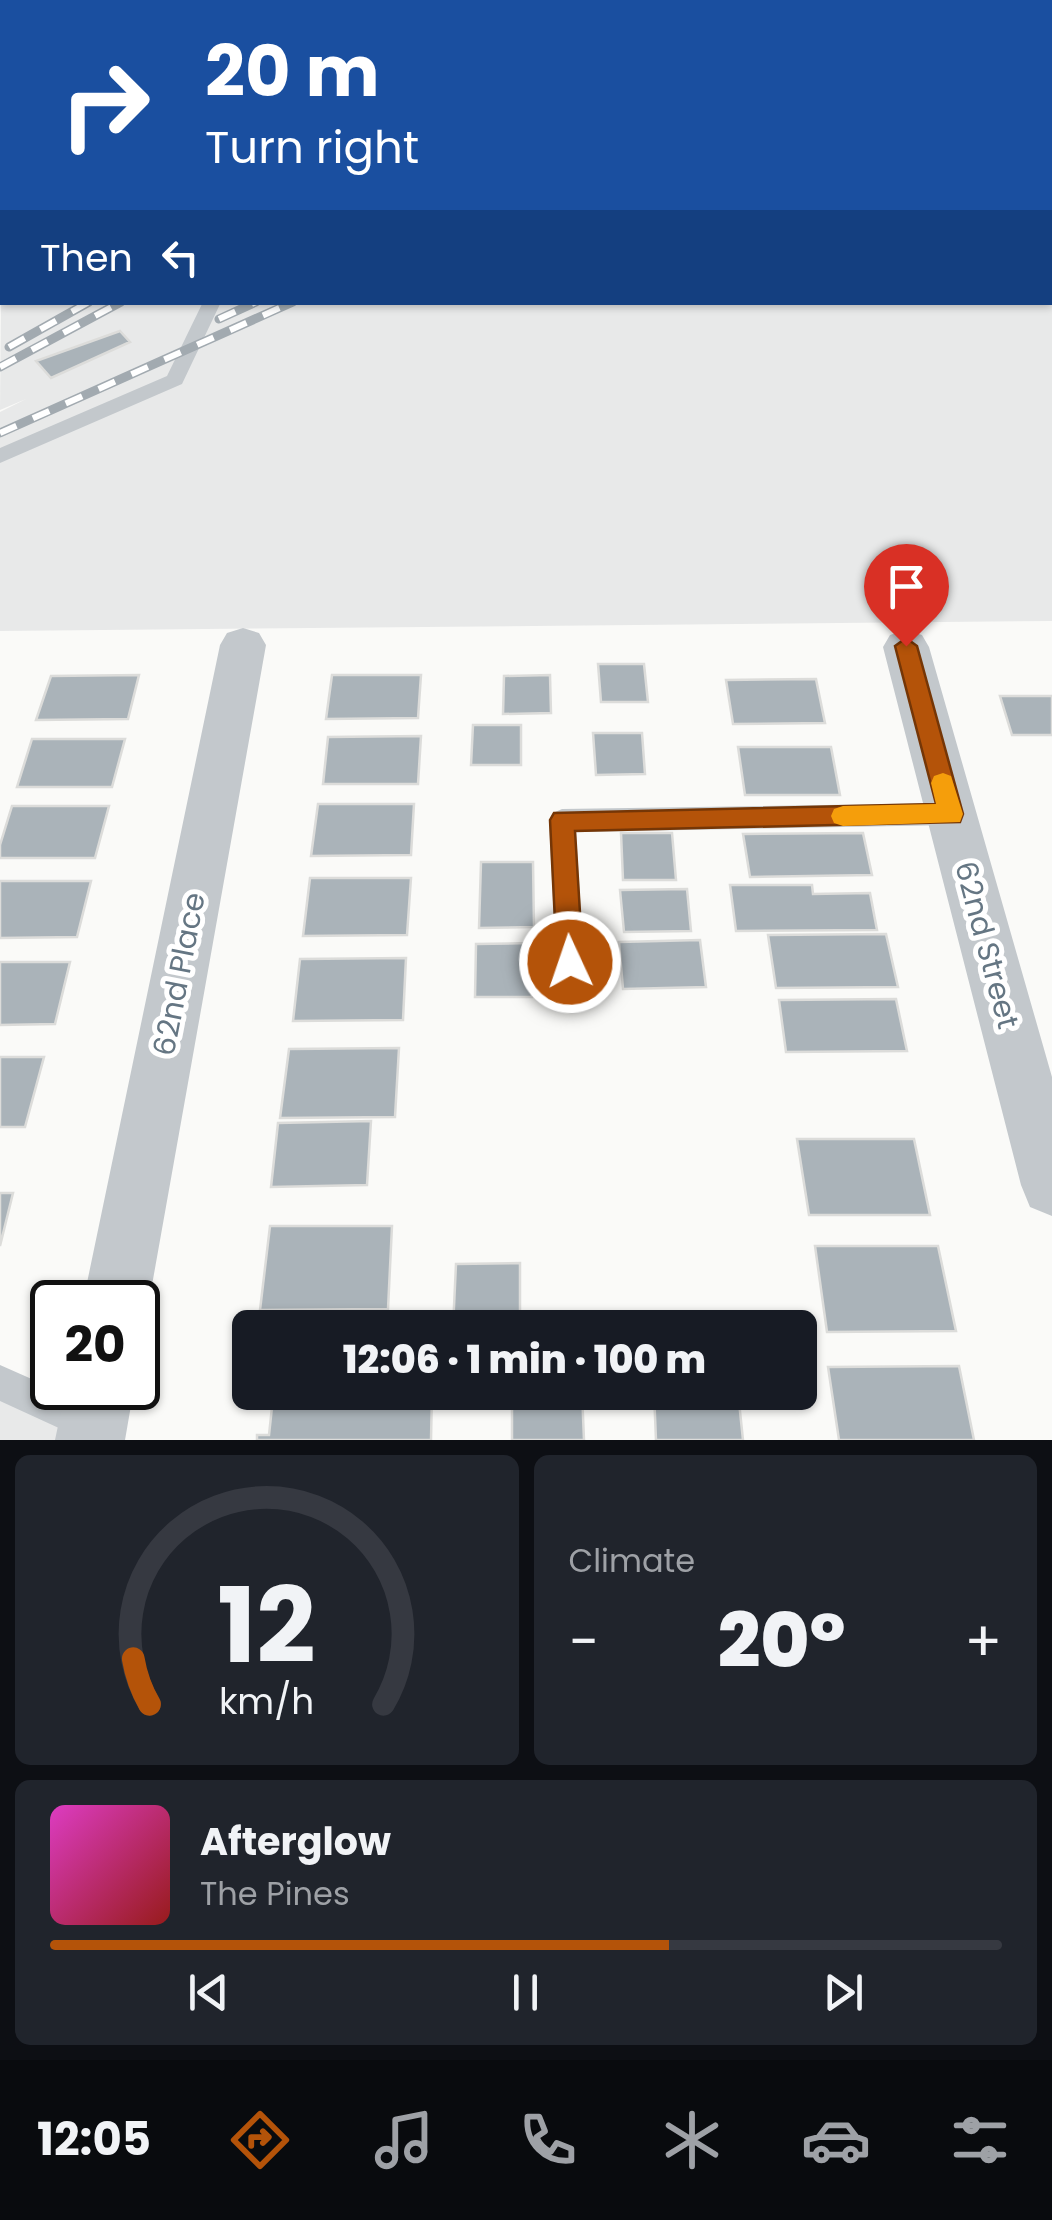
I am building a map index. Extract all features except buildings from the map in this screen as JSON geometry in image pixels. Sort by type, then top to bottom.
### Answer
[{"type":"street","name":"62nd Place","points":[[120,1280],[243,645]]},
{"type":"street","name":"62nd Street","points":[[906,646],[1052,1185]]},
{"type":"lane","points":[[0,456],[175,380],[211,305]]},
{"type":"lane","points":[[570,962],[562,820],[951,814]]},
{"type":"lane","points":[[0,1383],[94,1417]]},
{"type":"shaded area","points":[[1,305],[1052,305],[1052,621],[0,631],[0,412],[26,399],[0,410]]},
{"type":"shaded area","points":[[0,1367],[30,1398],[30,1410],[41,1410],[70,1440],[0,1440]]},
{"type":"railway","points":[[9,347],[84,305]]},
{"type":"railway","points":[[0,367],[115,305]]},
{"type":"railway","points":[[219,319],[249,305]]},
{"type":"railway","points":[[0,433],[286,305]]},
{"type":"slow traffic","points":[[843,816],[951,814],[943,783]]},
{"type":"route","points":[[570,962],[562,820],[951,814],[906,646]]}]
